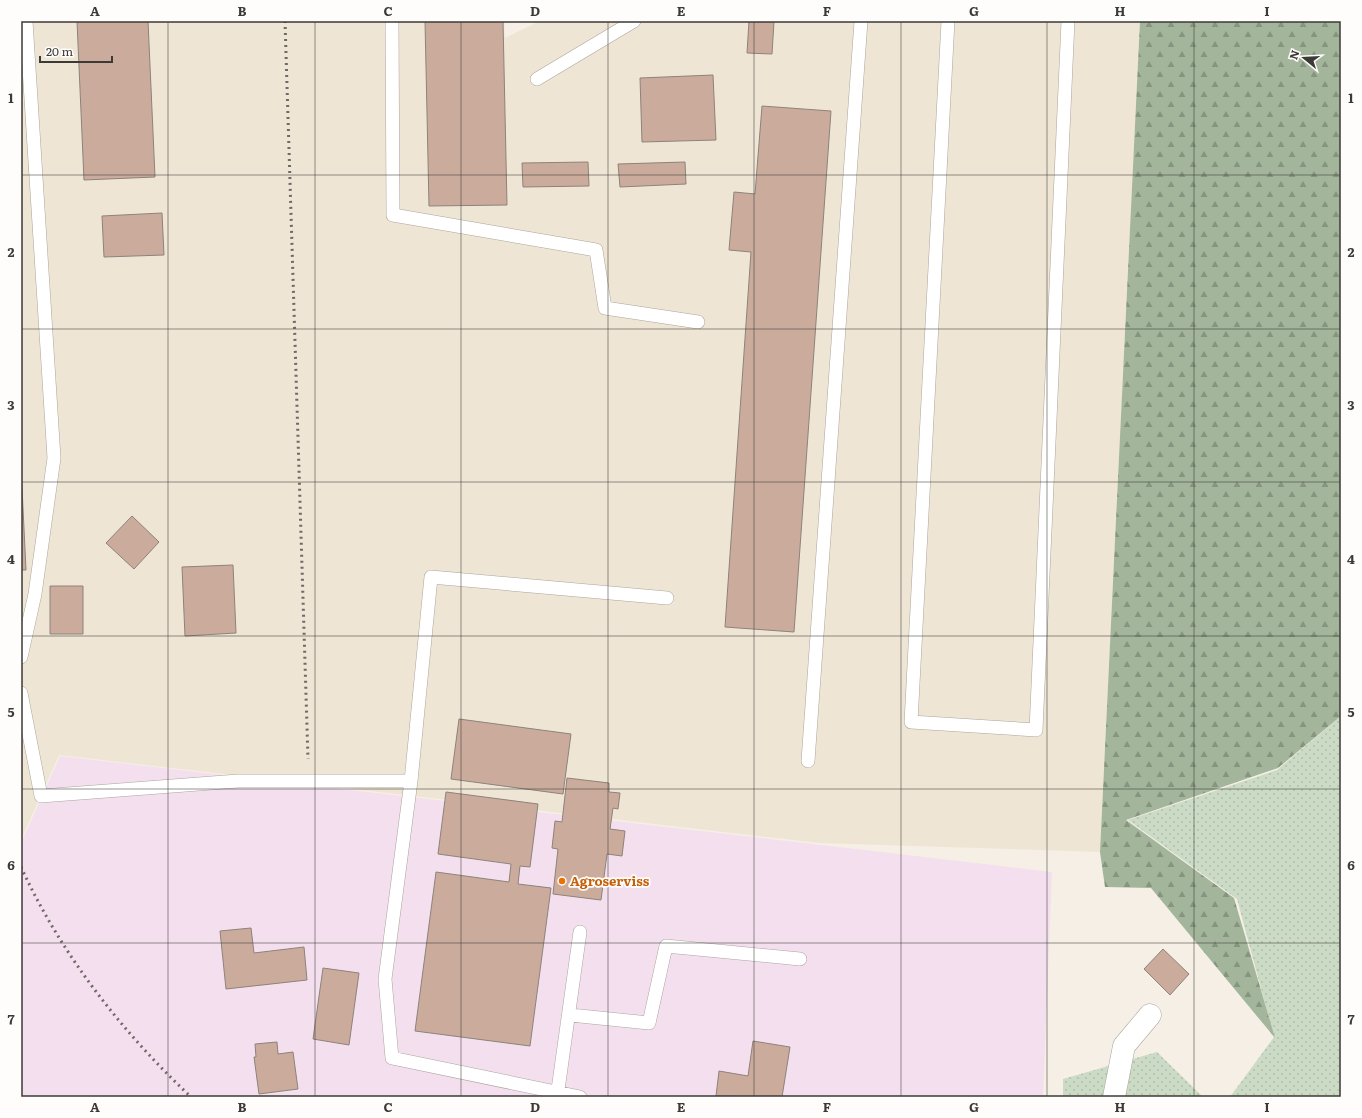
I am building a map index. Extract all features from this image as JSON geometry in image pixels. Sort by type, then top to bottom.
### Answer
[{"type":"street","points":[[1114,1097],[1124,1046],[1150,1014]]},
{"type":"lane","points":[[21,657],[35,594],[54,458],[26,21]]},
{"type":"lane","points":[[392,21],[392,215],[596,250],[605,308],[698,322]]},
{"type":"lane","points":[[537,79],[634,21]]},
{"type":"lane","points":[[808,761],[861,21]]},
{"type":"lane","points":[[947,21],[911,722],[1036,730],[1068,21]]},
{"type":"lane","points":[[580,1097],[558,1095],[392,1058],[385,979],[411,781],[431,577],[667,598]]},
{"type":"lane","points":[[21,693],[41,796],[238,782],[411,781]]},
{"type":"lane","points":[[558,1095],[580,932]]},
{"type":"lane","points":[[570,1015],[649,1024],[666,946],[800,959]]},
{"type":"shaded area","points":[[21,21],[504,21],[505,38],[540,21],[1140,21],[1100,852],[819,843],[59,755],[21,840]]},
{"type":"shaded area","points":[[60,756],[1052,872],[1043,1097],[21,1097],[21,843]]},
{"type":"green space","points":[[1140,21],[1341,21],[1341,716],[1278,768],[1126,820],[1234,898],[1275,1038],[1151,888],[1105,887],[1100,852]]},
{"type":"green space","points":[[1340,717],[1341,1097],[1230,1097],[1274,1037],[1237,899],[1128,820],[1277,770]]},
{"type":"green space","points":[[1157,1052],[1203,1097],[1063,1097],[1063,1079]]},
{"type":"building","points":[[77,21],[148,21],[155,177],[84,180]]},
{"type":"building","points":[[425,21],[503,21],[507,205],[429,206]]},
{"type":"building","points":[[749,21],[774,21],[772,54],[747,53]]},
{"type":"building","points":[[713,75],[716,140],[642,142],[640,78]]},
{"type":"building","points":[[762,106],[831,111],[794,632],[725,627],[751,252],[729,250],[734,192],[755,194]]},
{"type":"building","points":[[588,162],[589,186],[523,187],[522,163]]},
{"type":"building","points":[[685,162],[686,184],[620,187],[618,164]]},
{"type":"building","points":[[162,213],[164,255],[104,257],[102,216]]},
{"type":"building","points":[[21,467],[26,570],[21,570]]},
{"type":"building","points":[[132,516],[159,542],[134,569],[106,543]]},
{"type":"building","points":[[233,565],[236,633],[185,636],[182,567]]},
{"type":"building","points":[[50,586],[83,586],[83,634],[50,634]]},
{"type":"building","points":[[459,719],[571,734],[563,794],[451,779]]},
{"type":"building","points":[[567,778],[609,783],[609,792],[620,793],[618,809],[613,808],[610,829],[625,831],[622,856],[607,854],[601,900],[553,894],[558,849],[552,848],[555,821],[562,822]]},
{"type":"building","points":[[446,792],[538,804],[530,867],[520,866],[518,884],[551,888],[530,1046],[415,1031],[436,872],[509,882],[511,864],[438,854]]},
{"type":"building","points":[[251,928],[254,953],[304,947],[307,980],[226,989],[220,931]]},
{"type":"building","points":[[1163,949],[1189,974],[1170,995],[1144,969]]},
{"type":"building","points":[[323,968],[359,973],[349,1045],[313,1039]]},
{"type":"building","points":[[753,1041],[790,1047],[782,1097],[716,1096],[719,1071],[748,1076]]},
{"type":"building","points":[[277,1042],[278,1054],[293,1052],[298,1089],[259,1094],[254,1057],[256,1057],[255,1044]]},
{"type":"railway","points":[[285,21],[308,759]]},
{"type":"railway","points":[[21,867],[55,930],[74,961],[95,990],[117,1018],[165,1072],[191,1097]]},
{"type":"place","name":"Agroserviss","points":[[562,881]]}]
